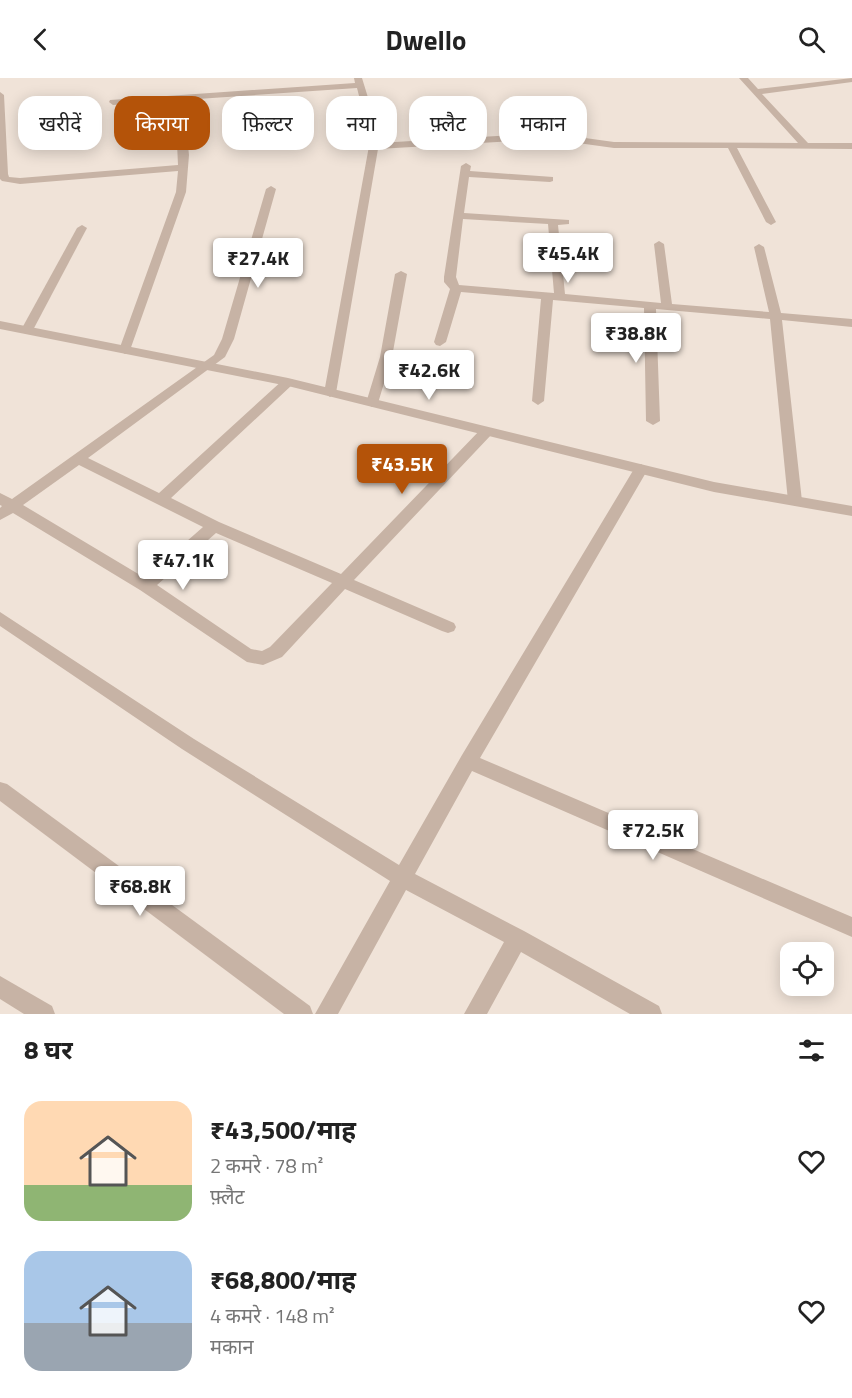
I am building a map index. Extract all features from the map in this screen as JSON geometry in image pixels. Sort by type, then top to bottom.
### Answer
[{"type":"street","points":[[743,78],[806,146]]},
{"type":"street","points":[[755,92],[852,79]]},
{"type":"street","points":[[202,96],[359,82]]},
{"type":"street","points":[[0,95],[3,174],[11,181],[183,168]]},
{"type":"street","points":[[397,145],[549,136],[614,145],[852,146]]},
{"type":"street","points":[[731,145],[771,222]]},
{"type":"street","points":[[125,350],[181,192],[182,150]]},
{"type":"street","points":[[330,393],[374,150]]},
{"type":"street","points":[[550,179],[466,170],[450,282],[456,288],[852,323]]},
{"type":"street","points":[[0,515],[7,502],[79,459],[219,357],[228,339],[271,189]]},
{"type":"street","points":[[459,216],[566,222]]},
{"type":"street","points":[[538,401],[553,297],[553,222]]},
{"type":"street","points":[[27,330],[82,228]]},
{"type":"street","points":[[659,244],[667,308]]},
{"type":"street","points":[[759,247],[776,317],[795,501]]},
{"type":"street","points":[[372,403],[386,357],[401,274]]},
{"type":"street","points":[[440,342],[456,288]]},
{"type":"street","points":[[650,306],[653,421]]},
{"type":"street","points":[[0,325],[288,382],[714,487],[852,511]]},
{"type":"street","points":[[160,500],[288,382]]},
{"type":"street","points":[[7,502],[146,586],[247,656],[263,658],[276,652],[340,582],[487,431]]},
{"type":"street","points":[[79,459],[214,526],[448,627]]},
{"type":"street","points":[[326,1014],[468,762],[641,469]]},
{"type":"street","points":[[146,586],[214,526]]},
{"type":"street","points":[[0,618],[188,744],[404,879],[517,938],[651,1014]]},
{"type":"street","points":[[468,762],[852,927]]},
{"type":"street","points":[[0,790],[302,1014]]},
{"type":"street","points":[[475,1014],[517,938]]},
{"type":"street","points":[[0,987],[44,1014]]}]
